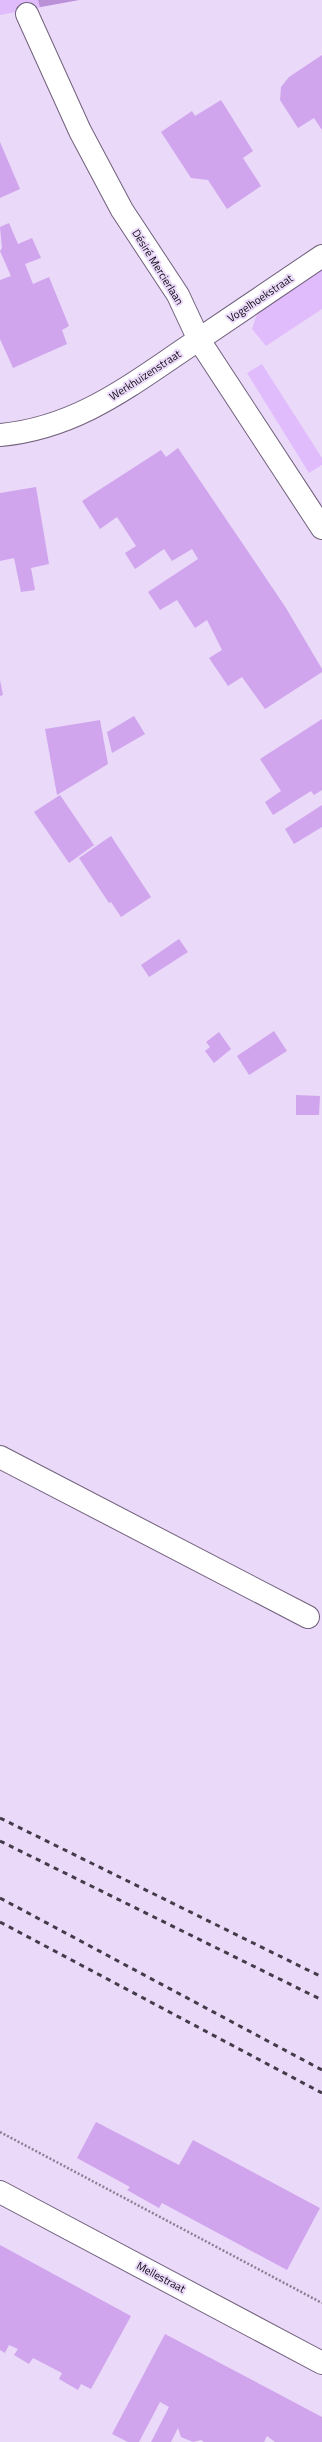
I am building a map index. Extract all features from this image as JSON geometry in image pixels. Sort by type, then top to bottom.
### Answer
[{"type":"street","name":"Désiré Mercierlaan","points":[[27,14],[80,131],[122,210],[178,295],[198,340],[322,528]]},
{"type":"street","name":"Vogelhoekstraat","points":[[198,340],[322,256]]},
{"type":"street","name":"Werkhuizenstraat","points":[[0,435],[38,429],[68,420],[120,394],[198,340]]},
{"type":"street","points":[[0,1457],[308,1617]]},
{"type":"street","name":"Mellestraat","points":[[0,2192],[322,2363]]},
{"type":"path","points":[[0,2132],[322,2303]]},
{"type":"shaded area","points":[[0,0],[79,0],[0,15]]},
{"type":"shaded area","points":[[38,0],[79,0],[40,7]]},
{"type":"shaded area","points":[[322,268],[322,309],[266,346],[252,329],[258,311]]},
{"type":"shaded area","points":[[262,364],[322,458],[322,465],[309,473],[247,373]]},
{"type":"building","points":[[322,55],[322,130],[314,118],[298,128],[280,100],[281,87],[289,77]]},
{"type":"building","points":[[221,100],[253,151],[243,158],[261,186],[227,209],[208,180],[191,178],[161,132],[192,111],[195,116]]},
{"type":"building","points":[[0,142],[20,189],[0,198]]},
{"type":"building","points":[[9,223],[18,244],[32,238],[41,258],[25,264],[33,284],[49,277],[69,326],[62,330],[67,344],[13,368],[0,339],[0,280],[11,276],[0,251],[2,248],[0,227]]},
{"type":"building","points":[[178,448],[286,608],[322,669],[322,672],[265,709],[242,677],[228,686],[209,658],[222,650],[207,620],[195,628],[177,600],[160,610],[148,592],[198,559],[192,549],[172,561],[164,549],[135,569],[125,553],[136,546],[117,517],[100,529],[82,501],[161,450],[166,457]]},
{"type":"building","points":[[36,487],[49,564],[31,568],[35,590],[21,592],[14,558],[0,561],[0,493]]},
{"type":"building","points":[[0,680],[3,695],[0,696]]},
{"type":"building","points":[[134,716],[145,734],[112,753],[107,732]]},
{"type":"building","points":[[322,719],[322,790],[314,795],[311,791],[273,815],[265,802],[281,791],[260,759]]},
{"type":"building","points":[[100,720],[108,764],[57,795],[45,729]]},
{"type":"building","points":[[60,795],[94,845],[69,863],[34,812]]},
{"type":"building","points":[[322,805],[322,827],[294,844],[285,829]]},
{"type":"building","points":[[111,836],[151,897],[121,917],[111,902],[109,903],[79,858]]},
{"type":"building","points":[[179,939],[188,952],[149,977],[141,965]]},
{"type":"building","points":[[274,1031],[287,1051],[249,1075],[237,1056]]},
{"type":"building","points":[[219,1032],[231,1049],[214,1063],[205,1051],[210,1047],[206,1042]]},
{"type":"building","points":[[296,1095],[320,1096],[319,1115],[296,1115]]},
{"type":"building","points":[[96,2122],[179,2165],[193,2140],[320,2208],[287,2270],[162,2203],[159,2208],[127,2190],[130,2187],[77,2158]]},
{"type":"building","points":[[0,2245],[131,2316],[91,2389],[81,2384],[78,2390],[59,2379],[62,2373],[33,2358],[29,2364],[14,2355],[18,2349],[9,2345],[5,2353],[0,2350]]},
{"type":"building","points":[[165,2334],[322,2417],[322,2442],[275,2442],[267,2436],[264,2442],[204,2442],[201,2440],[193,2442],[181,2437],[178,2428],[171,2442],[151,2442],[169,2407],[160,2402],[139,2442],[128,2442],[112,2434]]},
{"type":"railway","points":[[0,1818],[322,1977]]},
{"type":"railway","points":[[0,1841],[322,2000]]},
{"type":"railway","points":[[0,1898],[322,2070]]},
{"type":"railway","points":[[0,1922],[322,2093]]}]
